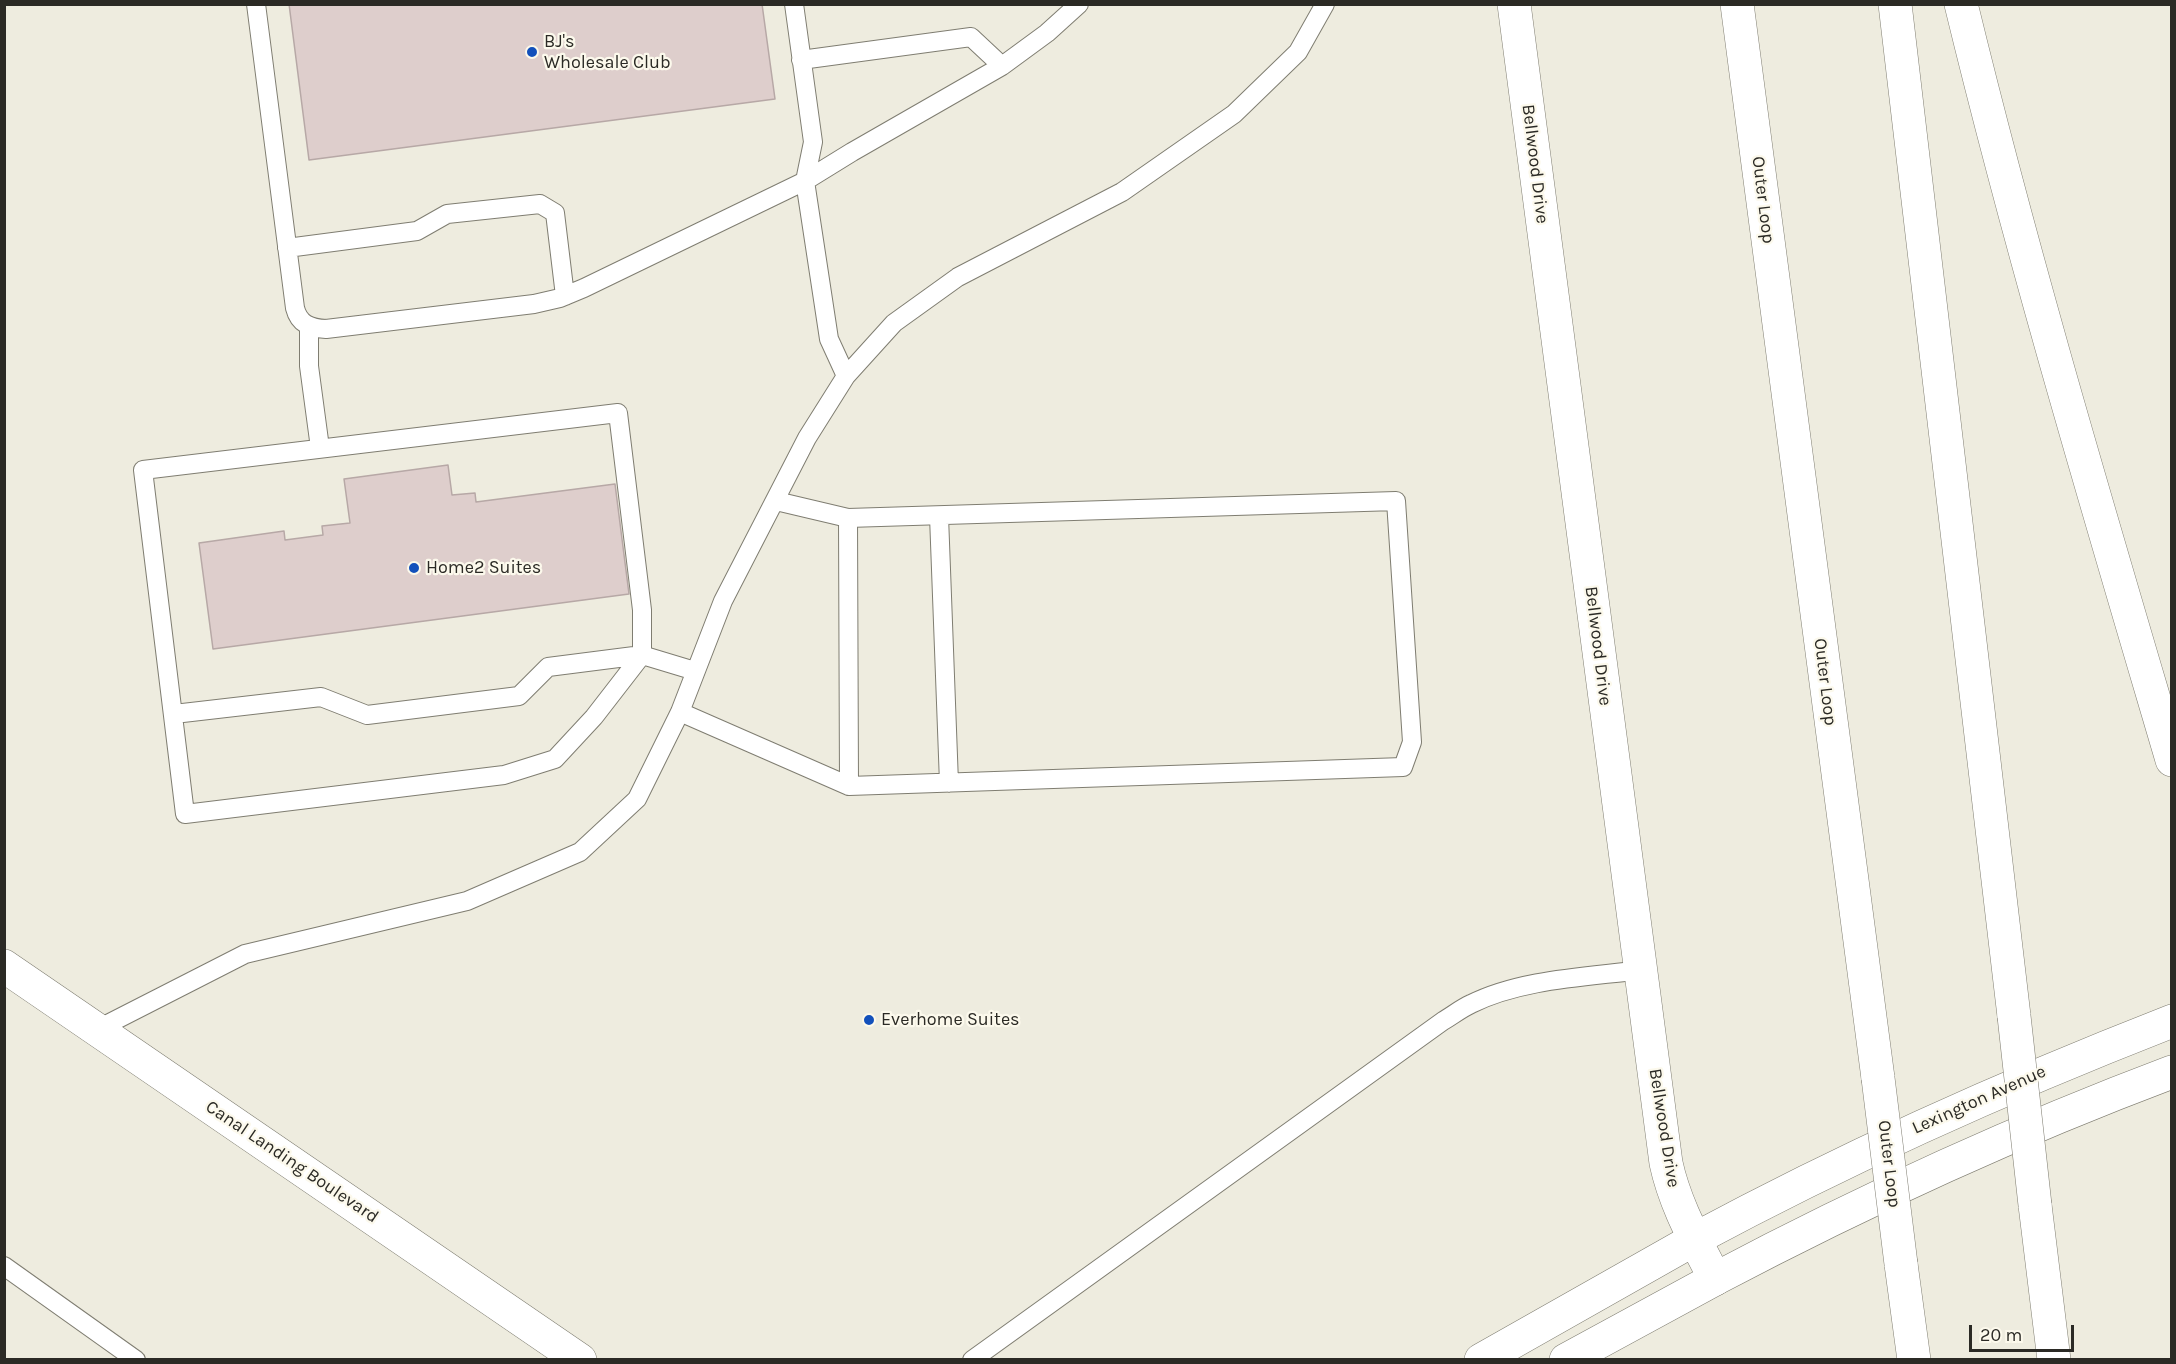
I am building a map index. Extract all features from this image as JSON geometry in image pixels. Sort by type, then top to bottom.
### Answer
[{"type":"main road","name":"Bellwood Drive","points":[[1514,4],[1666,1163],[1676,1198],[1715,1279]]},
{"type":"main road","name":"Outer Loop","points":[[1737,4],[1914,1359]]},
{"type":"main road","points":[[1895,4],[2054,1359]]},
{"type":"main road","points":[[1961,4],[2058,370],[2172,760]]},
{"type":"main road","name":"Canal Landing Boulevard","points":[[4,966],[580,1359]]},
{"type":"main road","name":"Lexington Avenue","points":[[1481,1359],[1778,1194],[1914,1128],[2034,1076],[2172,1021]]},
{"type":"main road","points":[[1566,1359],[1813,1228],[1936,1170],[2077,1109],[2172,1072]]},
{"type":"lane","points":[[256,4],[297,315],[309,326],[337,328],[534,304],[565,296],[584,288],[805,182],[852,152],[1002,66],[1047,33],[1079,4]]},
{"type":"lane","points":[[794,4],[813,142],[805,182],[829,339],[846,376]]},
{"type":"lane","points":[[98,1029],[245,954],[467,901],[580,852],[637,799],[680,712],[723,601],[807,438],[846,376],[894,323],[958,277],[1122,192],[1234,114],[1298,52],[1325,4]]},
{"type":"lane","points":[[801,60],[970,37],[1002,66]]},
{"type":"lane","points":[[287,248],[417,231],[447,214],[540,204],[555,213],[565,296]]},
{"type":"lane","points":[[309,326],[309,366],[320,448]]},
{"type":"lane","points":[[618,413],[642,610],[642,655],[594,717],[555,759],[492,777],[185,814],[143,470],[320,448],[618,413]]},
{"type":"lane","points":[[680,712],[849,786],[1403,767],[1412,742],[1396,501],[848,518],[776,501]]},
{"type":"lane","points":[[939,516],[949,783]]},
{"type":"lane","points":[[848,518],[849,786]]},
{"type":"lane","points":[[174,714],[321,697],[368,715],[519,696],[548,667],[642,655],[695,671]]},
{"type":"lane","points":[[972,1359],[1472,1003],[1500,992],[1533,984],[1641,970]]},
{"type":"lane","points":[[4,1266],[136,1359]]},
{"type":"building","name":"BJ's Wholesale Club","points":[[289,4],[762,4],[775,99],[309,160]]},
{"type":"building","name":"Home2 Suites","points":[[448,465],[452,495],[475,493],[476,502],[615,484],[629,594],[213,649],[199,543],[284,531],[285,540],[323,535],[322,526],[350,523],[344,479]]},
{"type":"place","name":"BJ's Wholesale Club","points":[[532,52]]},
{"type":"place","name":"Home2 Suites","points":[[414,568]]},
{"type":"place","name":"Everhome Suites","points":[[869,1020]]}]
